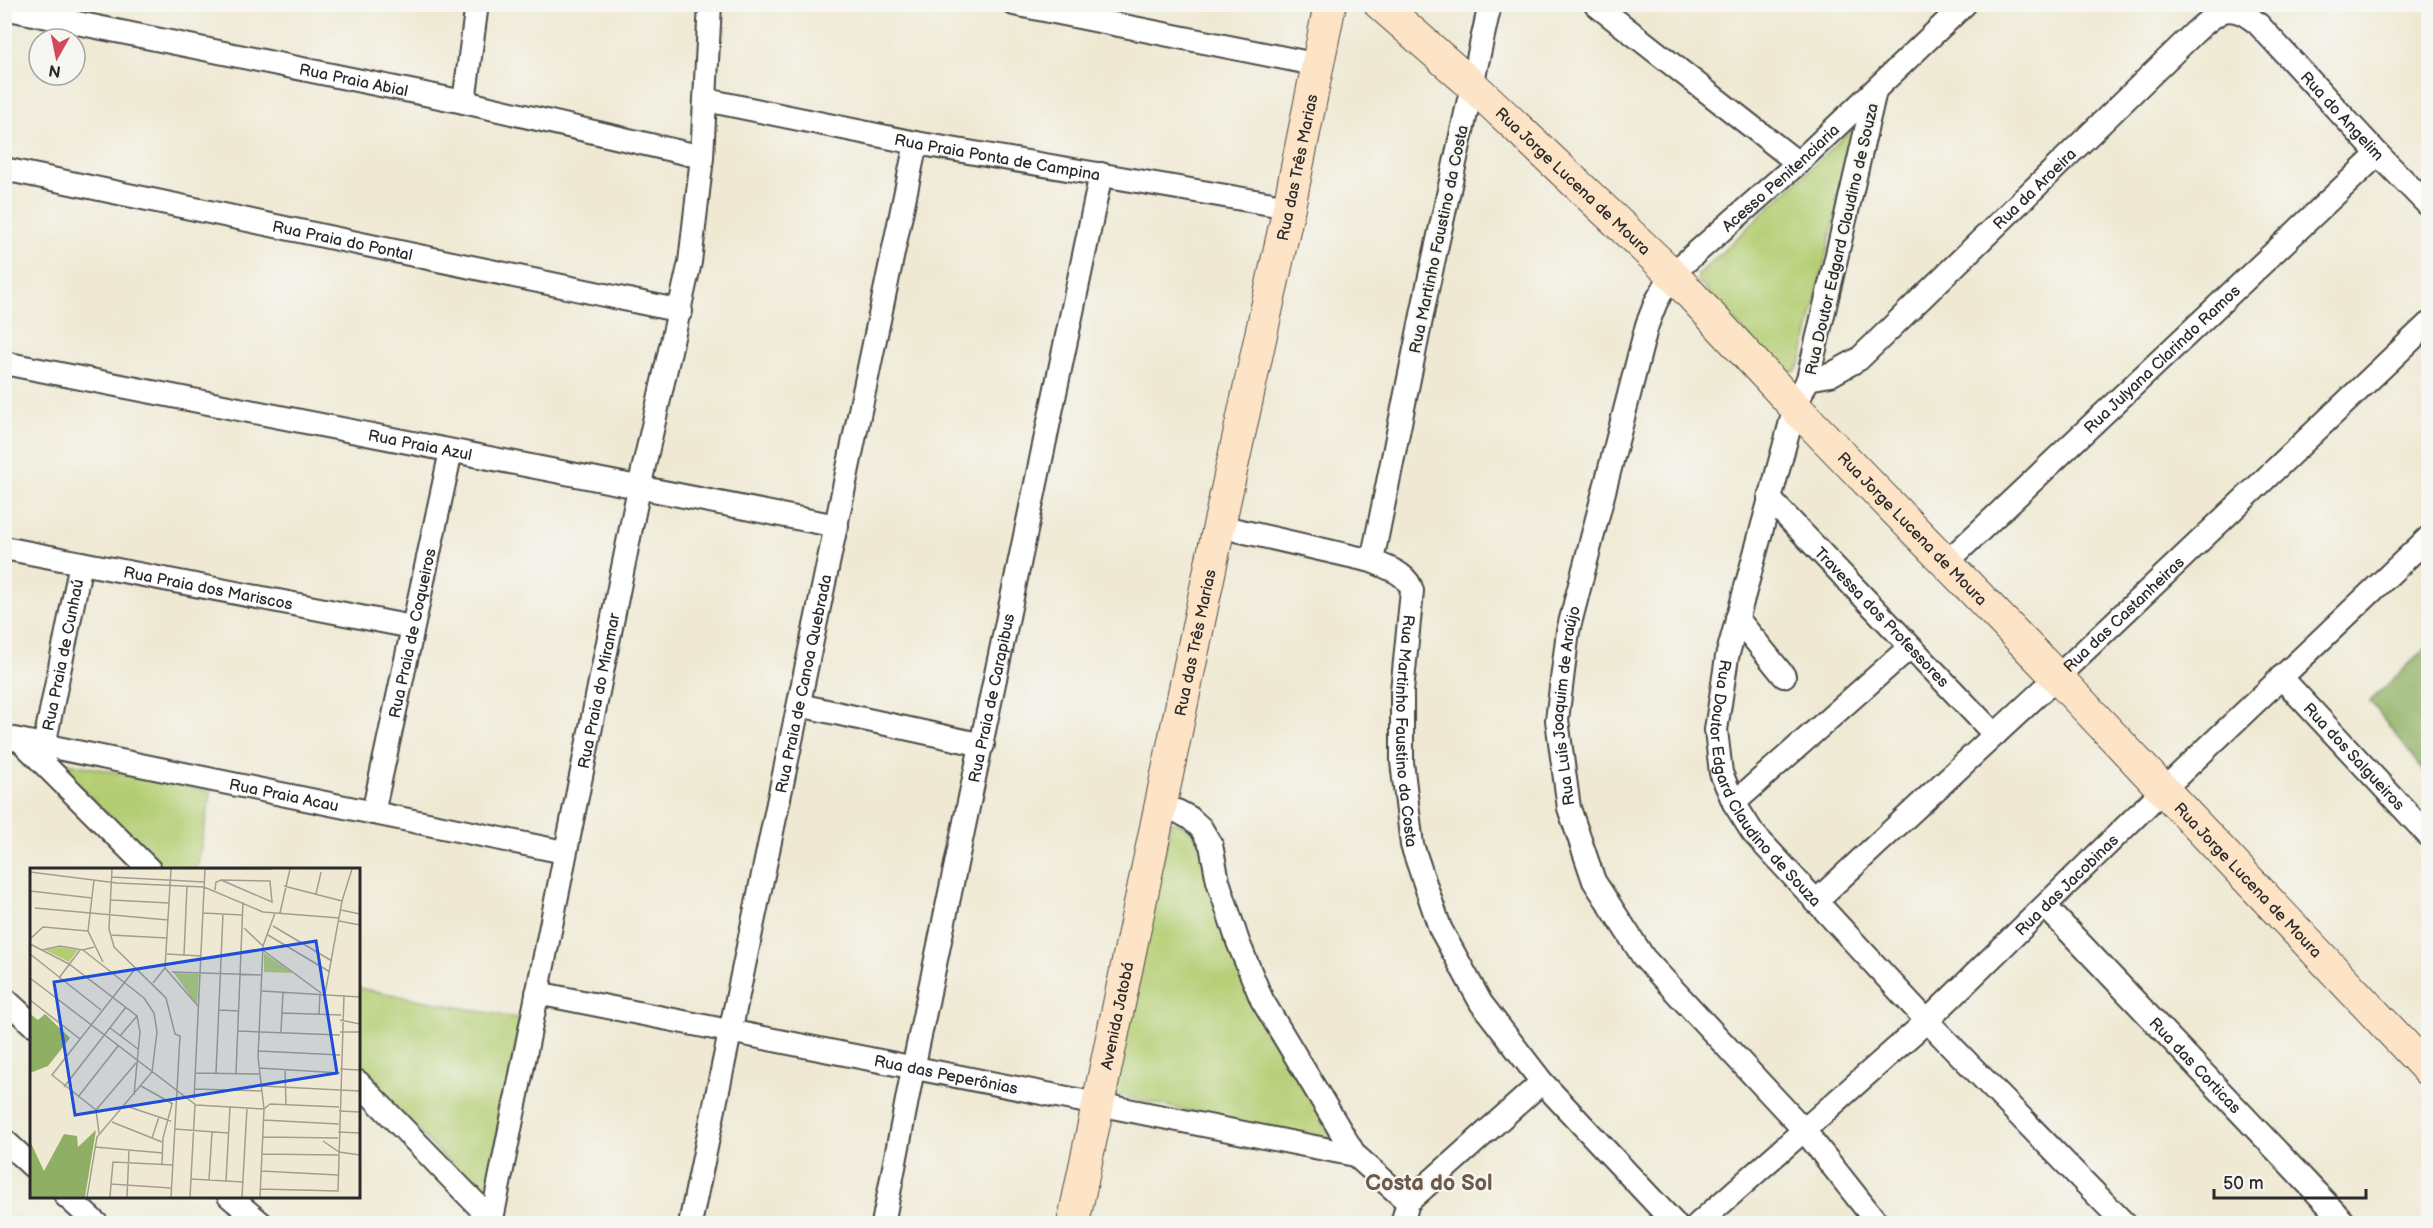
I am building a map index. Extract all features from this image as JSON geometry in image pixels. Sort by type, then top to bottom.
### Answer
[{"type":"street","points":[[464,102],[477,4]]},
{"type":"street","name":"Rua Praia do Miramar","points":[[491,1221],[639,488],[690,262],[702,157],[710,4]]},
{"type":"street","points":[[1014,4],[1319,64]]},
{"type":"street","name":"Rua das Três Marias","points":[[1160,808],[1289,207],[1330,4]]},
{"type":"street","name":"Rua Jorge Lucena de Moura","points":[[1380,4],[1471,84],[1672,274],[1795,407],[2058,677],[2428,1070]]},
{"type":"street","name":"Rua Martinho Faustino da Costa","points":[[1490,4],[1471,84],[1372,561],[1400,573],[1410,583],[1412,591],[1402,691],[1402,762],[1412,845],[1440,928],[1481,1003],[1542,1082],[1675,1224]]},
{"type":"street","points":[[1595,4],[1798,163]]},
{"type":"street","name":"Acesso Penitenciaria","points":[[1672,274],[1875,92],[1960,6]]},
{"type":"street","name":"Rua da Aroeira","points":[[1808,379],[1830,375],[1859,358],[2195,32],[2222,10],[2232,6],[2244,11],[2258,24]]},
{"type":"street","name":"Rua Praia Abial","points":[[4,8],[464,102],[702,157]]},
{"type":"street","name":"Rua do Angelim","points":[[2258,24],[2428,205]]},
{"type":"street","name":"Rua Doutor Edgard Claudino de Souza","points":[[1875,92],[1808,379],[1795,407],[1727,657],[1716,730],[1721,773],[1734,803],[1753,833],[1927,1021],[2126,1224]]},
{"type":"street","name":"Rua Praia Ponta de Campina","points":[[706,100],[916,142],[1289,207]]},
{"type":"street","name":"Rua Praia de Canoa Quebrada","points":[[690,1224],[916,142]]},
{"type":"street","name":"Rua Julyana Clarindo Ramos","points":[[1946,563],[2378,154]]},
{"type":"street","name":"Rua Praia do Pontal","points":[[4,169],[681,310]]},
{"type":"street","name":"Rua Praia de Carapibus","points":[[884,1224],[914,1069],[1101,174]]},
{"type":"street","name":"Rua Luís Joaquim de Araújo","points":[[1672,274],[1656,302],[1647,325],[1568,631],[1557,720],[1569,808],[1594,881],[1644,958],[1804,1130],[1878,1224]]},
{"type":"street","name":"Rua das Castanheiras","points":[[1815,902],[2058,677],[2428,324]]},
{"type":"street","name":"Rua Praia Azul","points":[[4,363],[837,526]]},
{"type":"street","name":"Rua Praia de Coqueiros","points":[[373,813],[411,627],[451,451]]},
{"type":"street","name":"Travessa dos Professores","points":[[1769,498],[1995,735]]},
{"type":"street","points":[[1219,526],[1372,561]]},
{"type":"street","name":"Rua das Jacobinas","points":[[1698,1224],[1927,1021],[2163,790],[2428,538]]},
{"type":"street","name":"Rua Praia dos Mariscos","points":[[4,548],[411,627]]},
{"type":"street","name":"Rua Praia de Cunhaú","points":[[44,746],[81,563]]},
{"type":"street","points":[[1737,618],[1784,676]]},
{"type":"street","points":[[1734,803],[1910,647]]},
{"type":"street","name":"Rua dos Salgueiros","points":[[2282,677],[2428,835]]},
{"type":"street","points":[[799,705],[983,745]]},
{"type":"street","points":[[13,739],[148,868]]},
{"type":"street","name":"Rua Praia Acau","points":[[13,739],[564,852]]},
{"type":"street","points":[[1160,808],[1177,811],[1190,818],[1201,828],[1210,845],[1218,880],[1238,942],[1262,1000],[1355,1155],[1405,1213],[1542,1082]]},
{"type":"street","name":"Avenida Jatobá","points":[[1073,1224],[1160,808]]},
{"type":"street","name":"Rua das Corticas","points":[[2045,906],[2346,1224]]},
{"type":"street","name":"Rua das Peperônias","points":[[537,993],[1355,1155]]},
{"type":"street","points":[[4,998],[30,1022]]},
{"type":"street","points":[[360,1084],[491,1221]]},
{"type":"street","points":[[4,1140],[30,1164]]},
{"type":"street","points":[[67,1198],[97,1224]]},
{"type":"street","points":[[230,1198],[262,1224]]},
{"type":"green space","points":[[1852,129],[1855,131],[1801,363],[1796,370],[1783,374],[1697,280],[1698,275]]},
{"type":"green space","points":[[2428,646],[2428,777],[2370,701]]},
{"type":"green space","points":[[53,760],[211,791],[197,868],[162,868]]},
{"type":"green space","points":[[1171,822],[1178,823],[1194,833],[1332,1138],[1330,1140],[1323,1141],[1112,1094]]},
{"type":"green space","points":[[360,988],[521,1019],[486,1194],[478,1192],[360,1071]]},
{"type":"district","name":"Costa do Sol","points":[[1429,1182]]}]
